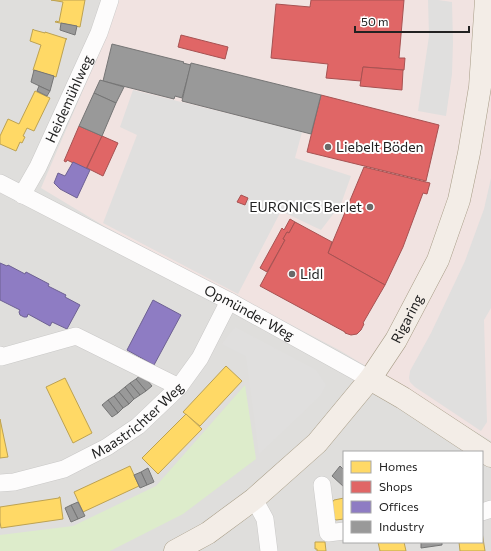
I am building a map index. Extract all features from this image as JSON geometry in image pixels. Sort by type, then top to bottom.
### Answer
[{"type":"main road","name":"Rigaring","points":[[175,551],[208,533],[254,499],[317,443],[370,379],[396,340],[438,260],[459,200],[469,153],[480,87],[486,0]]},
{"type":"main road","name":"Opmünder Weg","points":[[370,379],[403,398],[491,456]]},
{"type":"street","name":"Heidemühlweg","points":[[22,195],[38,167],[99,33],[110,0]]},
{"type":"street","name":"Opmünder Weg","points":[[0,183],[229,301],[370,379]]},
{"type":"street","name":"Maastrichter Weg","points":[[0,483],[14,482],[64,469],[107,448],[138,426],[179,387],[200,358],[229,301]]},
{"type":"street","points":[[0,355],[1,357],[76,336],[179,387]]},
{"type":"street","points":[[322,485],[328,533],[343,531]]},
{"type":"street","points":[[254,499],[265,519],[269,551]]},
{"type":"shaded area","points":[[0,0],[491,0],[491,551],[0,551]]},
{"type":"shaded area","points":[[117,0],[491,0],[491,441],[339,350],[104,226],[41,188],[105,39]]},
{"type":"shaded area","points":[[428,0],[452,2],[452,74],[446,116],[418,111],[429,36]]},
{"type":"shaded area","points":[[133,90],[302,132],[295,158],[351,176],[341,204],[321,230],[281,211],[238,294],[103,223],[137,135],[120,127]]},
{"type":"shaded area","points":[[491,178],[491,308],[484,320],[487,422],[481,431],[415,387],[410,382],[409,378],[410,371],[431,333],[465,261],[484,209]]},
{"type":"shaded area","points":[[235,327],[316,370],[326,385],[320,396],[259,454],[246,356],[222,344]]},
{"type":"green space","points":[[245,385],[256,459],[183,514],[110,551],[0,551],[0,535],[73,526],[156,486]]},
{"type":"building: Homes","points":[[51,0],[85,0],[80,27],[55,22],[59,22],[63,2]]},
{"type":"building: Homes","points":[[33,29],[67,39],[56,77],[33,70],[41,45],[30,41]]},
{"type":"building: Homes","points":[[35,91],[50,98],[34,131],[27,128],[23,136],[25,137],[22,143],[20,142],[16,151],[0,144],[0,136],[8,119],[19,124]]},
{"type":"building: Homes","points":[[226,366],[242,381],[200,426],[183,412]]},
{"type":"building: Homes","points":[[65,378],[92,433],[73,443],[46,387]]},
{"type":"building: Homes","points":[[186,414],[202,429],[158,474],[142,458]]},
{"type":"building: Homes","points":[[0,419],[8,457],[0,458]]},
{"type":"building: Homes","points":[[130,466],[139,486],[83,512],[74,492]]},
{"type":"building: Homes","points":[[59,497],[63,519],[1,528],[0,507]]},
{"type":"building: Homes","points":[[343,498],[343,519],[336,520],[332,517],[331,504],[334,500]]},
{"type":"building: Homes","points":[[483,538],[485,551],[460,551],[459,543],[483,543]]},
{"type":"building: Homes","points":[[315,542],[325,542],[326,551],[317,551],[317,549],[315,549]]},
{"type":"building: Homes","points":[[378,543],[404,543],[406,551],[380,551]]},
{"type":"building: Shops","points":[[311,0],[404,0],[399,58],[405,58],[404,70],[363,67],[361,81],[326,78],[328,64],[271,58],[276,4],[310,7]]},
{"type":"building: Shops","points":[[181,35],[228,47],[225,59],[178,47]]},
{"type":"building: Shops","points":[[363,67],[403,70],[402,90],[360,86]]},
{"type":"building: Shops","points":[[321,95],[439,125],[426,181],[307,152]]},
{"type":"building: Shops","points":[[79,126],[102,136],[86,169],[67,160],[66,162],[64,161]]},
{"type":"building: Shops","points":[[102,136],[118,143],[103,176],[87,168]]},
{"type":"building: Shops","points":[[364,167],[430,183],[427,194],[423,193],[403,247],[385,285],[328,253]]},
{"type":"building: Shops","points":[[241,195],[248,198],[245,205],[237,202]]},
{"type":"building: Shops","points":[[290,219],[295,222],[289,233],[287,232],[283,239],[285,240],[267,272],[260,268],[282,228],[284,230]]},
{"type":"building: Shops","points":[[295,222],[332,242],[328,253],[385,285],[363,323],[364,324],[361,330],[357,334],[351,335],[345,333],[260,286],[285,240],[283,239],[287,232],[289,233]]},
{"type":"building: Offices","points":[[73,162],[90,170],[77,198],[60,189],[54,183],[58,173],[65,176]]},
{"type":"building: Offices","points":[[0,263],[7,266],[8,265],[25,274],[26,272],[49,284],[48,286],[66,295],[65,297],[80,305],[67,329],[52,322],[50,326],[28,314],[27,317],[24,317],[20,315],[20,310],[0,300]]},
{"type":"building: Offices","points":[[153,300],[181,315],[154,365],[127,350]]},
{"type":"building: Industry","points":[[61,23],[77,26],[75,35],[60,30]]},
{"type":"building: Industry","points":[[112,44],[191,65],[182,98],[175,96],[174,99],[103,81]]},
{"type":"building: Industry","points":[[191,63],[321,95],[311,134],[182,101]]},
{"type":"building: Industry","points":[[34,70],[54,76],[50,91],[31,82]]},
{"type":"building: Industry","points":[[100,80],[124,87],[116,103],[94,93]]},
{"type":"building: Industry","points":[[39,86],[50,91],[47,96],[37,91]]},
{"type":"building: Industry","points":[[94,93],[116,103],[102,136],[79,126]]},
{"type":"building: Industry","points":[[142,374],[152,386],[146,391],[136,379]]},
{"type":"building: Industry","points":[[136,379],[146,391],[140,395],[130,383]]},
{"type":"building: Industry","points":[[130,383],[140,395],[134,399],[125,387]]},
{"type":"building: Industry","points":[[125,387],[134,399],[129,404],[119,392]]},
{"type":"building: Industry","points":[[119,392],[129,404],[123,408],[114,396]]},
{"type":"building: Industry","points":[[114,396],[123,408],[118,413],[108,400]]},
{"type":"building: Industry","points":[[108,400],[118,413],[112,417],[102,405]]},
{"type":"building: Industry","points":[[340,466],[343,469],[343,486],[332,476]]},
{"type":"building: Industry","points":[[148,468],[154,482],[147,485],[141,472]]},
{"type":"building: Industry","points":[[141,472],[147,485],[140,488],[134,475]]},
{"type":"building: Industry","points":[[78,502],[85,516],[78,519],[71,505]]},
{"type":"building: Industry","points":[[71,505],[78,519],[71,522],[65,508]]},
{"type":"building: Industry","points":[[421,543],[442,543],[442,545],[421,548]]},
{"type":"place","name":"Liebelt Böden","points":[[328,147]]},
{"type":"place","name":"EURONICS Berlet","points":[[370,207]]},
{"type":"place","name":"Lidl","points":[[292,274]]}]
